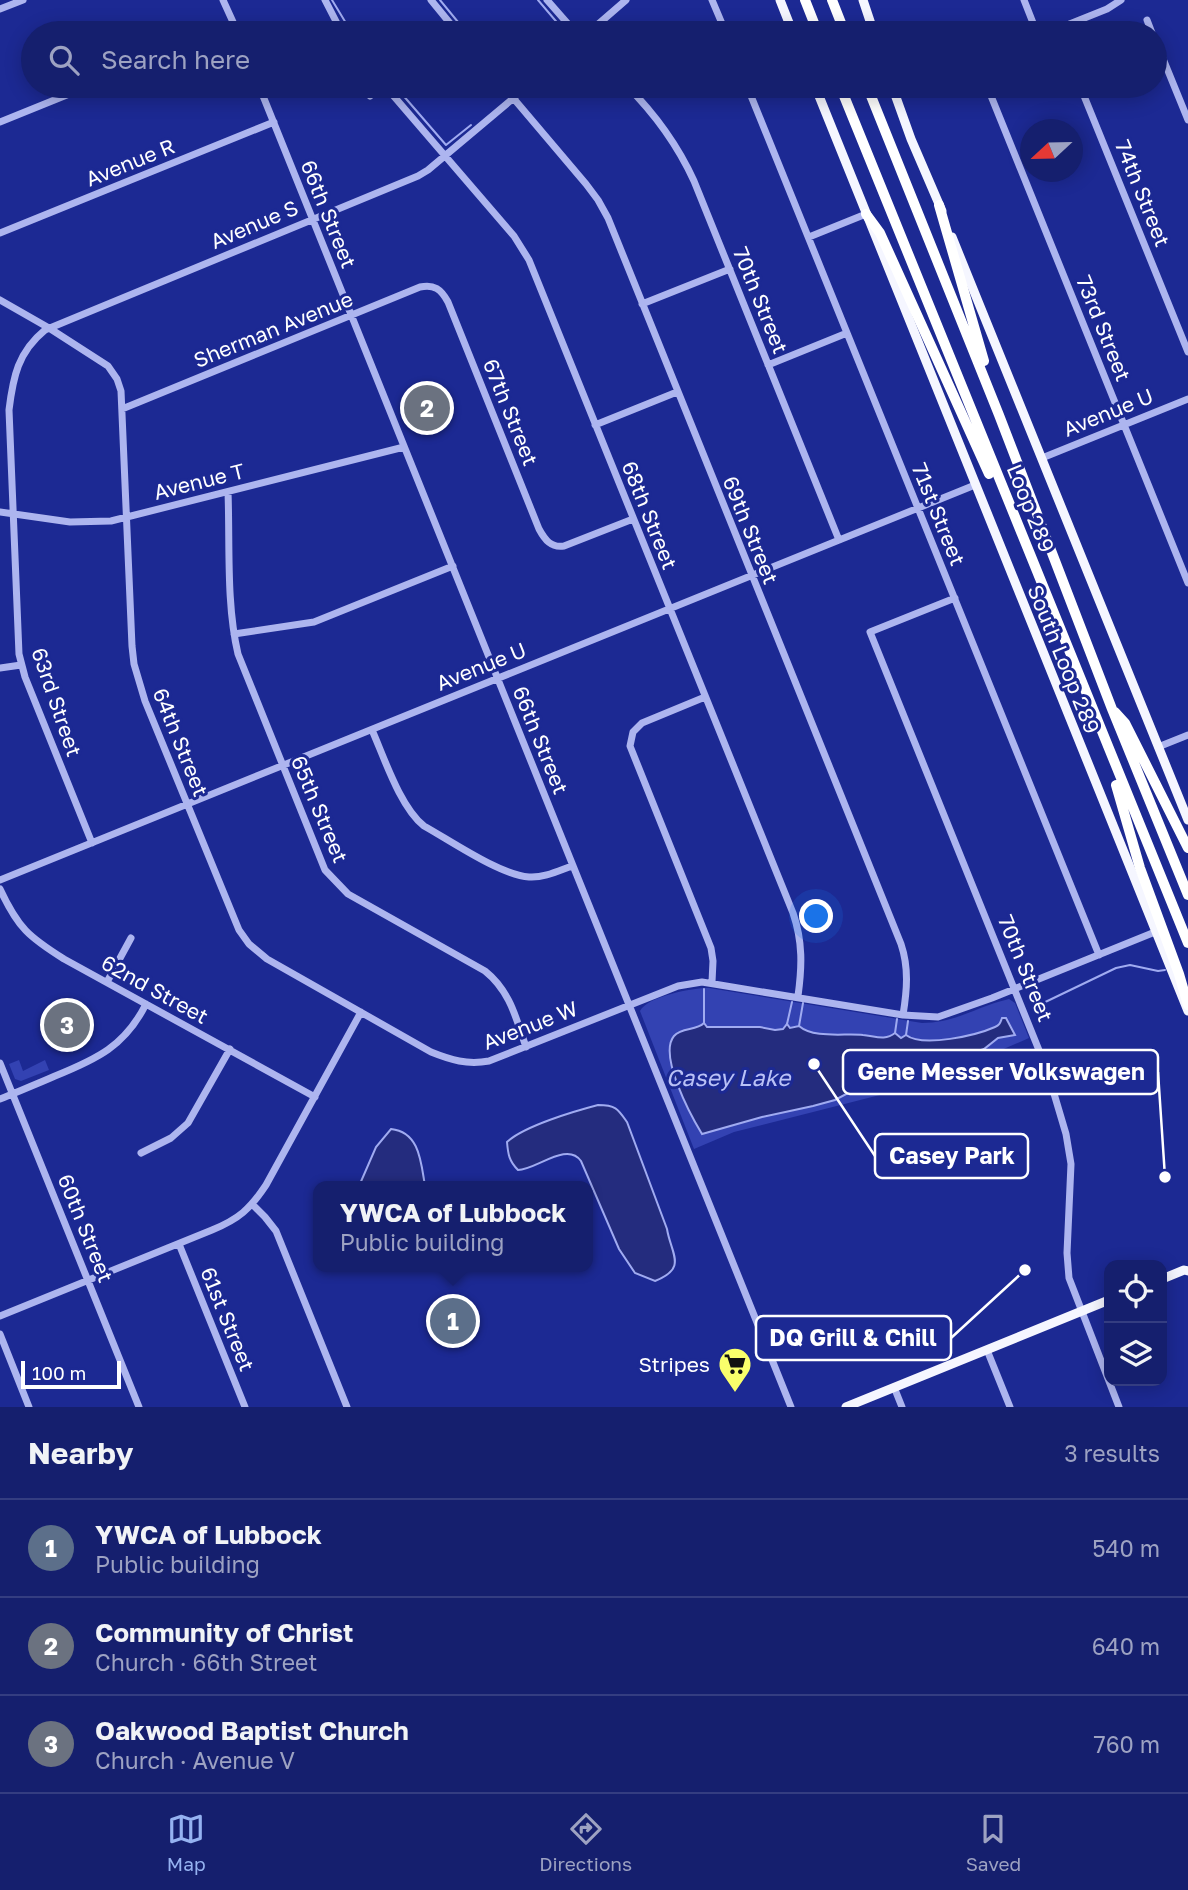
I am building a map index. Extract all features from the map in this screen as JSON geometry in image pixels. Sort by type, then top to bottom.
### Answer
[{"type":"highway","points":[[805,0],[813,21]]},
{"type":"highway","points":[[832,0],[840,21]]},
{"type":"highway","name":"Loop 289","points":[[844,98],[1188,943]]},
{"type":"highway","name":"Loop 289","points":[[872,98],[1188,895]]},
{"type":"highway","points":[[939,205],[999,415]]},
{"type":"highway","points":[[866,214],[880,233],[1035,570]]},
{"type":"highway","points":[[1112,709],[1125,723],[1188,848]]},
{"type":"highway","points":[[1102,735],[1140,868],[1188,1005]]},
{"type":"main road","points":[[780,0],[788,21]]},
{"type":"main road","points":[[863,0],[870,21]]},
{"type":"main road","name":"South Loop 289","points":[[820,98],[1188,1011]]},
{"type":"main road","points":[[897,98],[911,139],[1188,820]]},
{"type":"main road","points":[[1167,1277],[1187,1269]]},
{"type":"main road","points":[[846,1407],[1104,1302]]},
{"type":"street","points":[[0,9],[23,0]]},
{"type":"street","points":[[223,0],[232,21]]},
{"type":"street","points":[[325,0],[336,21]]},
{"type":"street","points":[[431,0],[448,21]]},
{"type":"street","points":[[547,0],[565,21]]},
{"type":"street","points":[[602,21],[626,0]]},
{"type":"street","points":[[712,0],[721,21]]},
{"type":"street","points":[[1024,0],[1032,21]]},
{"type":"street","points":[[1080,21],[1121,0]]},
{"type":"street","points":[[1167,68],[1188,118]]},
{"type":"street","points":[[0,122],[59,98]]},
{"type":"street","name":"66th Street","points":[[263,98],[791,1407]]},
{"type":"street","name":"68th Street","points":[[395,98],[524,251],[797,925],[802,961],[798,996]]},
{"type":"street","name":"Avenue S","points":[[49,328],[408,181],[428,170],[513,98]]},
{"type":"street","name":"69th Street","points":[[513,98],[598,200],[608,218],[901,944],[907,984],[903,1015]]},
{"type":"street","name":"70th Street","points":[[638,98],[682,154],[839,540]]},
{"type":"street","name":"71st Street","points":[[752,98],[1099,955]]},
{"type":"street","name":"73rd Street","points":[[992,98],[1188,583]]},
{"type":"street","name":"74th Street","points":[[1085,98],[1188,352]]},
{"type":"street","name":"Avenue R","points":[[0,233],[274,122]]},
{"type":"street","points":[[809,237],[866,214]]},
{"type":"street","points":[[642,304],[730,269]]},
{"type":"street","name":"Sherman Avenue","points":[[122,409],[420,288],[438,288]]},
{"type":"street","name":"67th Street","points":[[438,288],[448,302],[547,542],[560,547],[570,545],[633,519]]},
{"type":"street","name":"64th Street","points":[[0,300],[112,369],[117,379],[121,391],[134,664],[145,701],[239,930],[249,944],[267,959],[361,1012]]},
{"type":"street","name":"63rd Street","points":[[49,328],[35,338],[18,365],[12,381],[9,410],[21,665],[92,843]]},
{"type":"street","points":[[768,365],[847,333]]},
{"type":"street","points":[[595,425],[677,392]]},
{"type":"street","name":"Avenue U","points":[[1042,458],[1188,399]]},
{"type":"street","name":"Avenue T","points":[[0,513],[70,522],[127,517],[404,447]]},
{"type":"street","name":"Avenue U","points":[[0,880],[975,485]]},
{"type":"street","name":"65th Street","points":[[228,492],[234,634],[238,653],[325,870],[348,894],[495,979],[503,988],[526,1047]]},
{"type":"street","points":[[234,634],[314,622],[453,566]]},
{"type":"street","name":"70th Street","points":[[955,598],[870,632],[1047,1070],[1070,1151],[1067,1267],[1072,1290],[1119,1407]]},
{"type":"street","points":[[0,668],[21,665]]},
{"type":"street","points":[[705,697],[647,721],[633,732],[630,740],[632,753],[711,948],[712,982]]},
{"type":"street","points":[[372,730],[402,798],[415,818],[424,825],[498,868],[516,875],[546,876],[572,866]]},
{"type":"street","points":[[1158,747],[1188,735]]},
{"type":"street","name":"62nd Street","points":[[0,889],[22,928],[36,942],[315,1097]]},
{"type":"street","name":"Avenue W","points":[[361,1012],[431,1052],[456,1061],[475,1064],[526,1047],[678,986],[702,982],[903,1015],[938,1017],[1016,989],[1155,932]]},
{"type":"street","points":[[107,982],[131,938]]},
{"type":"street","points":[[0,1099],[107,1052],[136,1023],[146,1004]]},
{"type":"street","points":[[0,1316],[234,1221],[252,1205],[266,1185],[361,1012]]},
{"type":"street","points":[[142,1153],[171,1138],[188,1123],[230,1049]]},
{"type":"street","name":"60th Street","points":[[0,1063],[139,1407]]},
{"type":"street","points":[[252,1205],[276,1231],[347,1407]]},
{"type":"street","name":"61st Street","points":[[179,1244],[245,1407]]},
{"type":"street","points":[[0,1334],[29,1407]]},
{"type":"street","points":[[987,1350],[1010,1407]]},
{"type":"street","points":[[894,1387],[902,1407]]},
{"type":"shaded area","points":[[709,988],[922,1023],[946,1020],[1009,999],[1015,1003],[1029,1038],[923,1084],[734,1132],[694,1149],[640,1011],[661,997],[692,989]]},
{"type":"shaded area","points":[[19,1060],[23,1071],[45,1060],[49,1070],[21,1081],[15,1079],[9,1064]]},
{"type":"water","name":"Casey Lake","points":[[1002,1018],[1006,1018],[1015,1035],[998,1038],[984,1049],[906,1081],[864,1092],[848,1093],[835,1100],[702,1134],[678,1085],[670,1057],[670,1045],[674,1036],[704,1023],[707,1027],[760,1027],[775,1030],[783,1029],[787,1024],[790,1028],[799,1026],[821,1034],[884,1037],[895,1033],[901,1038],[906,1035],[914,1039],[937,1040],[987,1030],[1000,1024]]},
{"type":"water","points":[[598,1105],[609,1106],[616,1109],[627,1122],[674,1253],[674,1265],[665,1276],[655,1281],[635,1273],[619,1249],[593,1189],[593,1181],[590,1181],[581,1161],[575,1156],[560,1155],[518,1170],[509,1157],[507,1142],[515,1136]]},
{"type":"water","points":[[391,1129],[401,1131],[408,1136],[417,1150],[424,1181],[361,1181],[376,1147]]},
{"type":"waterway","points":[[332,0],[345,21]]},
{"type":"waterway","points":[[440,0],[457,21]]},
{"type":"waterway","points":[[538,0],[556,21]]},
{"type":"waterway","points":[[405,98],[446,145],[471,125]]},
{"type":"waterway","points":[[1037,1006],[1116,968],[1130,965],[1165,970]]},
{"type":"waterway","points":[[704,989],[704,1023]]},
{"type":"waterway","points":[[787,1024],[792,1002]]},
{"type":"waterway","points":[[799,1026],[803,1003]]},
{"type":"waterway","points":[[895,1033],[897,1019]]},
{"type":"waterway","points":[[906,1035],[908,1021]]},
{"type":"place","name":"Community of Christ","points":[[427,408]]},
{"type":"place","name":"Oakwood Baptist Church","points":[[67,1025]]},
{"type":"place","name":"Casey Park","points":[[814,1064]]},
{"type":"place","name":"Gene Messer Volkswagen","points":[[1165,1177]]},
{"type":"place","name":"DQ Grill & Chill","points":[[1025,1270]]},
{"type":"place","name":"YWCA of Lubbock","points":[[453,1321]]},
{"type":"place","name":"Stripes","points":[[735,1394]]}]
